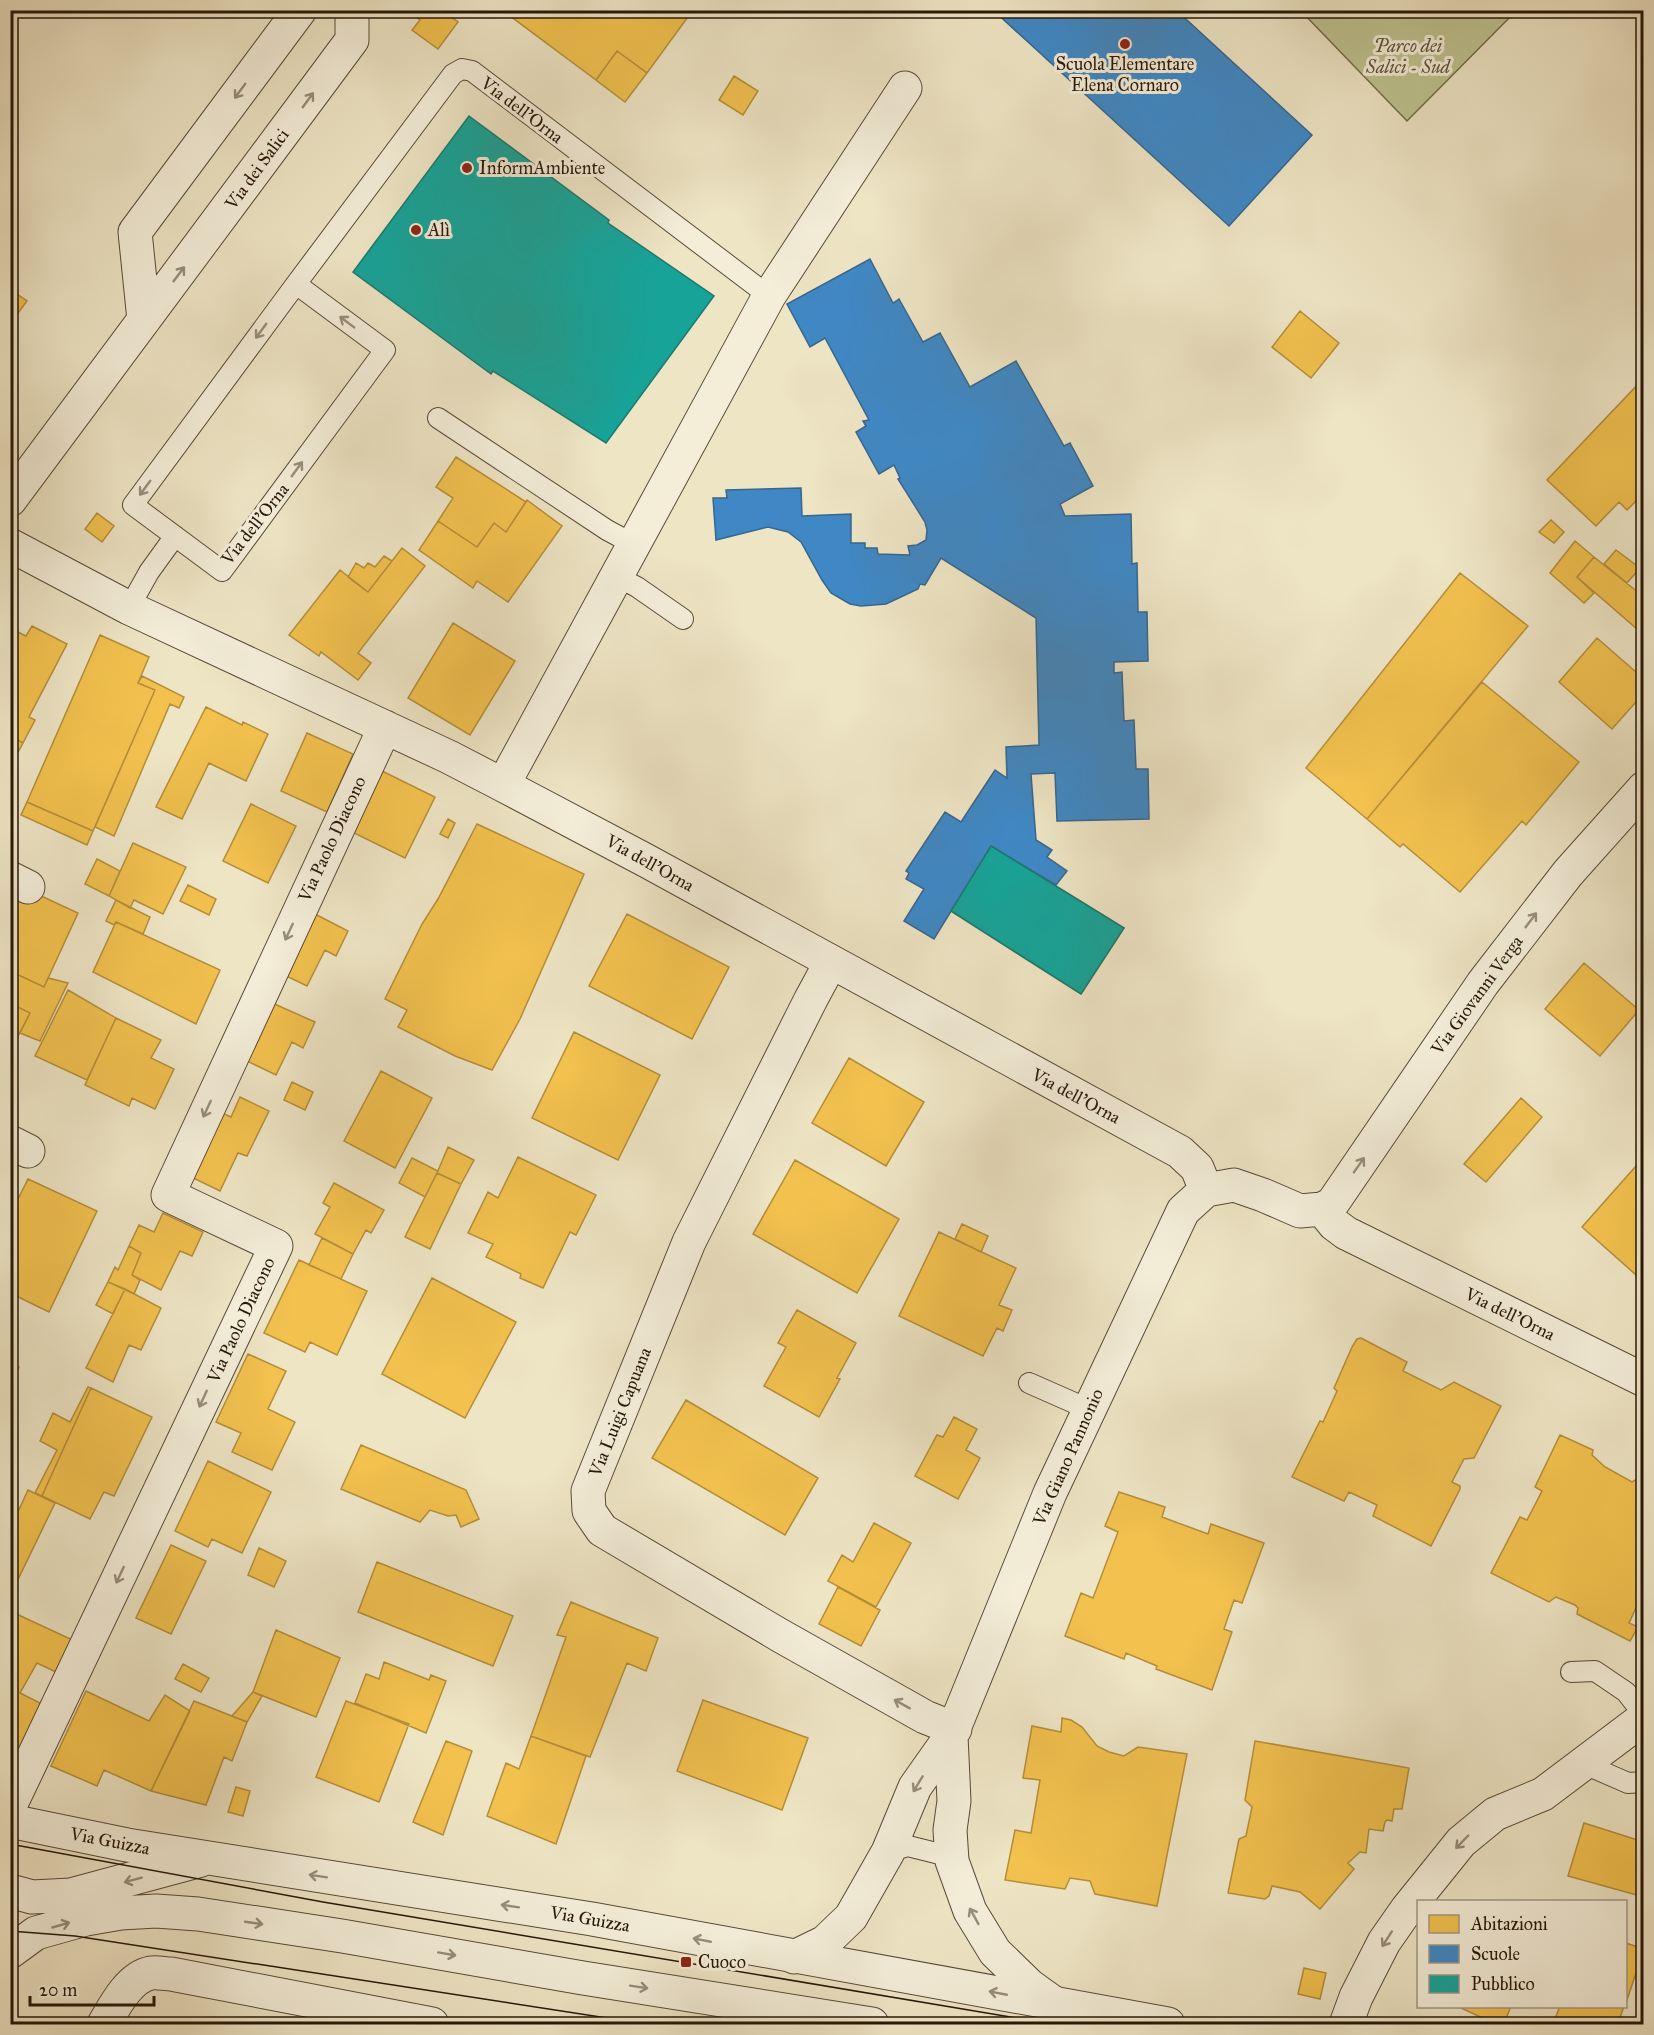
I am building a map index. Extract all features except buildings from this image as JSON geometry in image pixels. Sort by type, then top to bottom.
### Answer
[{"type":"street","points":[[144,321],[135,232],[300,10]]},
{"type":"street","name":"Via dei Salici","points":[[10,500],[352,40],[351,10]]},
{"type":"street","points":[[503,785],[769,296],[905,88]]},
{"type":"street","name":"Via dell'Orna","points":[[10,545],[129,608],[385,727],[503,785],[645,860],[1180,1152],[1197,1168],[1206,1190]]},
{"type":"street","name":"Via Paolo Diacono","points":[[10,1806],[276,1246],[168,1195],[385,727]]},
{"type":"street","name":"Via Giovanni Verga","points":[[1322,1209],[1332,1204],[1483,983],[1568,873],[1644,788]]},
{"type":"street","name":"Via Luigi Capuana","points":[[831,962],[689,1242],[588,1491],[589,1511],[602,1530],[781,1636],[953,1732]]},
{"type":"street","points":[[1206,1190],[1234,1185],[1300,1211],[1322,1209]]},
{"type":"street","name":"Via Giano Pannonio","points":[[794,1957],[825,1942],[851,1917],[888,1852],[915,1787],[953,1732],[1050,1493],[1088,1409],[1183,1211],[1206,1190]]},
{"type":"street","name":"Via dell'Orna","points":[[1322,1209],[1334,1224],[1346,1233],[1644,1380]]},
{"type":"street","points":[[1346,2025],[1356,1997],[1384,1942],[1407,1909],[1461,1842],[1495,1814],[1543,1794],[1644,1716]]},
{"type":"street","name":"Via Giano Pannonio","points":[[953,1732],[954,1801],[950,1830],[952,1861],[970,1911],[995,1952],[1030,1986],[1055,2004]]},
{"type":"street","name":"Via Guizza","points":[[10,1821],[127,1845],[592,1919],[1168,2025]]},
{"type":"street","points":[[10,1891],[32,1897],[71,1895],[209,1858]]},
{"type":"street","points":[[10,1952],[36,1933],[86,1918],[156,1911],[198,1914],[872,2025]]},
{"type":"street","points":[[104,2025],[119,1998],[135,1982],[151,1973],[182,1976],[432,2025]]},
{"type":"lane","name":"Via dell'Orna","points":[[299,279],[385,350],[222,571],[133,505],[299,279],[453,74],[462,69],[472,72],[769,296]]},
{"type":"lane","points":[[438,418],[607,530],[633,544]]},
{"type":"lane","points":[[129,608],[148,572],[175,536]]},
{"type":"lane","points":[[616,576],[637,587],[682,619]]},
{"type":"lane","points":[[1029,1383],[1088,1409]]},
{"type":"lane","points":[[1571,1672],[1595,1671],[1626,1692],[1644,1716]]},
{"type":"lane","points":[[1582,1763],[1628,1782],[1644,1782]]},
{"type":"lane","points":[[888,1852],[908,1846],[940,1854],[952,1861]]},
{"type":"green space","name":"Parco dei Salici - Sud","points":[[1301,11],[1516,11],[1407,121]]},
{"type":"tram line","points":[[10,1844],[323,1902],[1053,2024]]},
{"type":"tram line","points":[[10,1931],[75,1936],[646,2024]]},
{"type":"place","name":"Scuola Elementare Elena Cornaro","points":[[1125,44]]},
{"type":"place","name":"InformAmbiente","points":[[467,168]]},
{"type":"place","name":"Alì","points":[[416,230]]},
{"type":"place","name":"Cuoco","points":[[686,1962]]}]
